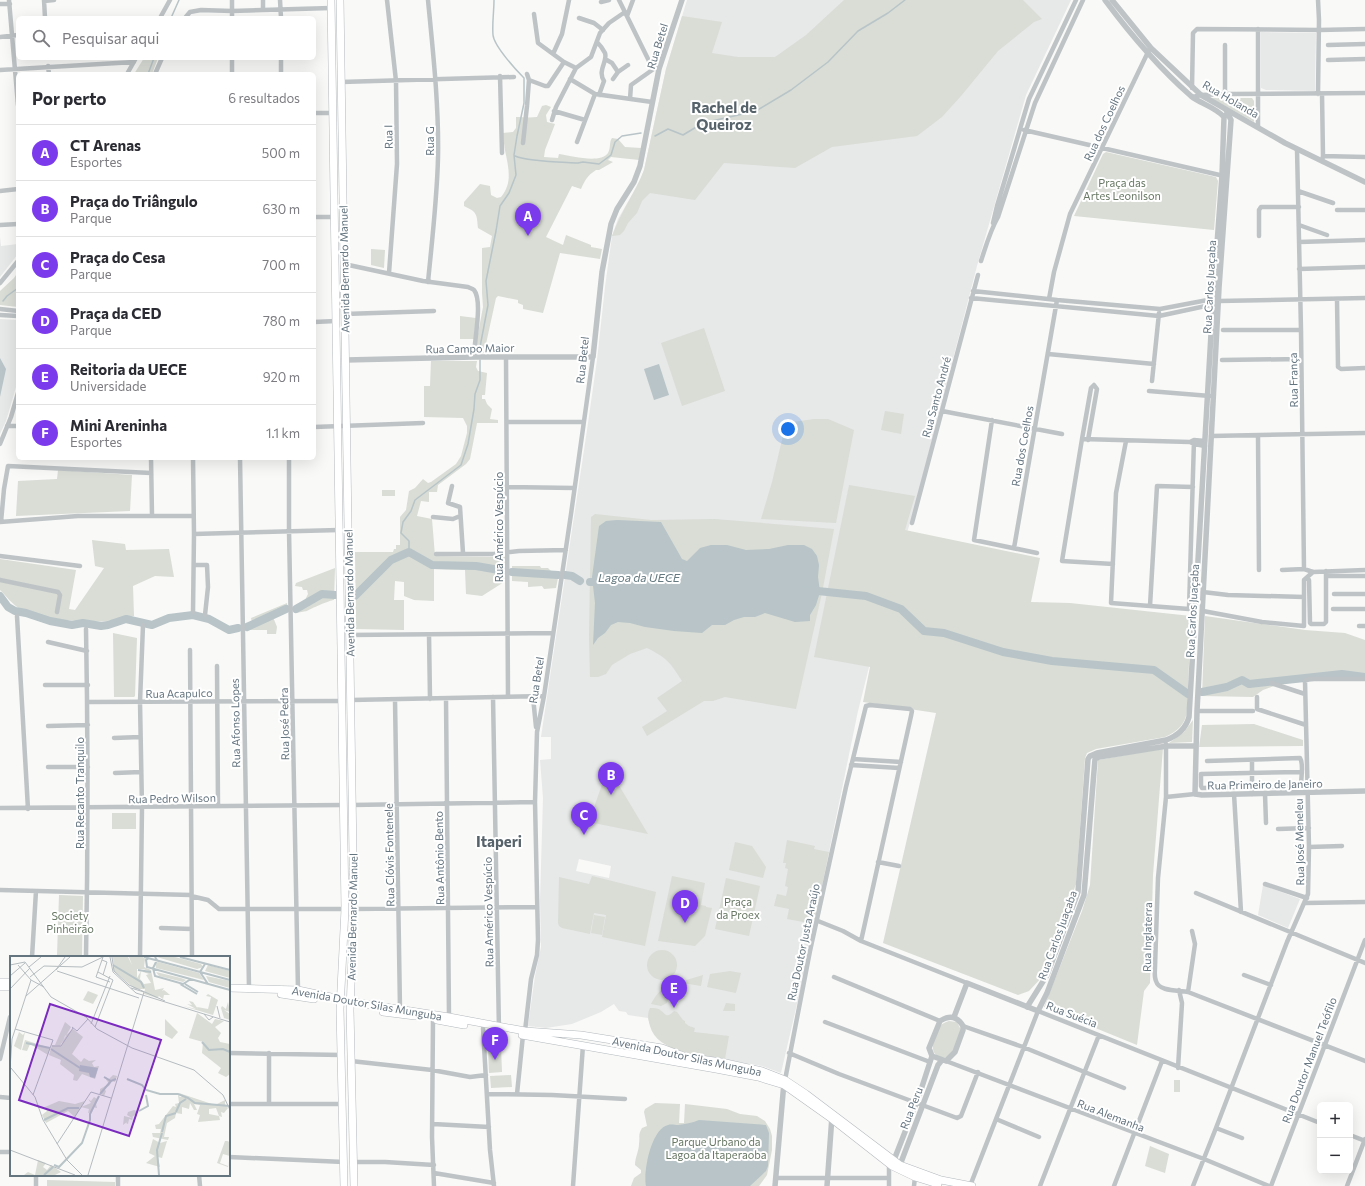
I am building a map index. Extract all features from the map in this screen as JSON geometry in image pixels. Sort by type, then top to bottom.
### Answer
[{"type":"main road","name":"Avenida Bernardo Manuel","points":[[331,0],[344,805],[345,909],[340,1002],[344,1186]]},
{"type":"main road","name":"Avenida Bernardo Manuel","points":[[340,0],[354,909],[350,1004],[354,1186]]},
{"type":"main road","points":[[332,47],[341,47]]},
{"type":"main road","points":[[332,56],[341,57]]},
{"type":"main road","points":[[338,464],[347,464]]},
{"type":"main road","points":[[341,666],[347,667],[350,664]]},
{"type":"main road","points":[[342,683],[346,681],[350,683]]},
{"type":"main road","name":"Avenida Doutor Silas Munguba","points":[[230,988],[298,990],[340,1002]]},
{"type":"main road","name":"Avenida Doutor Silas Munguba","points":[[230,992],[288,994],[482,1028],[499,1028]]},
{"type":"main road","name":"Avenida Doutor Silas Munguba","points":[[350,1004],[400,1009],[449,1017],[583,1045],[784,1082]]},
{"type":"main road","name":"Avenida Doutor Silas Munguba","points":[[524,1033],[581,1035],[660,1048],[686,1057],[721,1062],[762,1071],[784,1082],[832,1116],[891,1162],[915,1177],[945,1186]]},
{"type":"main road","points":[[581,1035],[583,1045]]},
{"type":"main road","points":[[633,1054],[641,1051],[656,1054],[660,1048]]},
{"type":"main road","name":"Avenida Doutor Silas Munguba","points":[[891,1162],[900,1164],[940,1180],[971,1186]]},
{"type":"street","points":[[46,16],[44,0],[54,0]]},
{"type":"street","points":[[161,16],[170,0]]},
{"type":"street","points":[[232,0],[232,16]]},
{"type":"street","points":[[263,0],[263,10]]},
{"type":"street","points":[[280,0],[280,16]]},
{"type":"street","name":"Rua I","points":[[387,0],[396,81],[397,164],[389,273]]},
{"type":"street","name":"Rua G","points":[[428,0],[436,79],[438,130],[438,159],[428,282]]},
{"type":"street","points":[[553,54],[562,34],[569,0]]},
{"type":"street","points":[[601,2],[609,0]]},
{"type":"street","points":[[618,0],[650,63],[657,68],[631,85],[630,99]]},
{"type":"street","points":[[552,120],[554,111],[576,68],[591,57],[603,30],[611,20],[626,14],[632,0]]},
{"type":"street","name":"Rua Betel","points":[[537,732],[544,696],[566,550],[607,242],[611,224],[617,209],[634,182],[640,166],[657,68],[682,0]]},
{"type":"street","points":[[981,261],[993,225],[997,206],[1029,100],[1076,0]]},
{"type":"street","points":[[993,225],[998,217],[1035,103],[1046,76],[1083,0]]},
{"type":"street","name":"Rua Holanda","points":[[1105,0],[1147,53],[1193,97],[1201,103],[1221,113],[1228,113]]},
{"type":"street","name":"Rua Holanda","points":[[1112,0],[1151,48],[1201,95],[1228,113],[1365,182]]},
{"type":"street","points":[[1318,0],[1322,159],[1365,157]]},
{"type":"street","points":[[0,4],[10,2],[15,36],[16,81]]},
{"type":"street","points":[[186,16],[190,12],[197,11],[331,8]]},
{"type":"street","points":[[534,14],[538,43],[564,62],[576,68]]},
{"type":"street","points":[[579,18],[594,23],[603,30]]},
{"type":"street","points":[[1192,88],[1193,33],[1199,28],[1318,30],[1365,29]]},
{"type":"street","points":[[1258,29],[1258,127]]},
{"type":"street","points":[[0,37],[15,36]]},
{"type":"street","points":[[577,142],[585,120],[603,83],[601,74],[605,59],[604,52],[597,42]]},
{"type":"street","points":[[1328,45],[1365,44]]},
{"type":"street","points":[[1225,45],[1225,94]]},
{"type":"street","name":"Rua dos Coelhos","points":[[1049,299],[1054,272],[1070,214],[1103,148],[1147,53],[1151,48]]},
{"type":"street","points":[[605,59],[612,63],[618,72]]},
{"type":"street","points":[[1328,60],[1365,59]]},
{"type":"street","points":[[0,70],[135,60]]},
{"type":"street","points":[[128,72],[135,60]]},
{"type":"street","points":[[156,72],[161,60]]},
{"type":"street","points":[[232,60],[232,72]]},
{"type":"street","points":[[281,60],[281,72]]},
{"type":"street","points":[[529,80],[546,86],[564,62]]},
{"type":"street","points":[[613,79],[618,72],[628,65]]},
{"type":"street","points":[[48,66],[49,72]]},
{"type":"street","points":[[523,143],[529,80],[527,74]]},
{"type":"street","points":[[341,82],[500,76],[514,77]]},
{"type":"street","points":[[500,76],[502,153]]},
{"type":"street","points":[[570,79],[597,94],[652,102]]},
{"type":"street","points":[[1193,97],[1201,95],[1225,94],[1365,93]]},
{"type":"street","points":[[554,111],[585,120]]},
{"type":"street","points":[[316,113],[333,113]]},
{"type":"street","name":"Rua Carlos Juaçaba","points":[[1027,1007],[1047,976],[1076,900],[1080,884],[1094,762],[1096,758],[1166,743],[1196,746],[1203,611],[1205,443],[1214,397],[1228,113]]},
{"type":"street","points":[[1020,129],[1224,176]]},
{"type":"street","name":"Rua França","points":[[1297,149],[1301,299],[1304,569]]},
{"type":"street","name":"Rua Carlos Juaçaba","points":[[1166,743],[1181,731],[1189,717],[1192,609],[1212,436],[1207,396],[1212,302],[1224,176]]},
{"type":"street","points":[[0,191],[16,189]]},
{"type":"street","points":[[1298,191],[1333,203]]},
{"type":"street","points":[[1259,236],[1259,210],[1261,207],[1299,207]]},
{"type":"street","points":[[1337,210],[1365,210]]},
{"type":"street","points":[[316,217],[334,217]]},
{"type":"street","points":[[0,225],[16,224]]},
{"type":"street","points":[[1299,226],[1327,235]]},
{"type":"street","points":[[1299,242],[1365,240]]},
{"type":"street","points":[[0,283],[16,263]]},
{"type":"street","points":[[344,264],[428,282],[468,287],[474,290],[479,306],[474,357]]},
{"type":"street","points":[[1299,269],[1365,267]]},
{"type":"street","name":"Rua Santo André","points":[[912,523],[978,275]]},
{"type":"street","points":[[973,291],[1160,309],[1219,301],[1365,298]]},
{"type":"street","points":[[971,298],[1159,316],[1212,302]]},
{"type":"street","points":[[1337,299],[1338,367],[1341,369],[1365,368]]},
{"type":"street","name":"Rua dos Coelhos","points":[[1014,548],[1057,300]]},
{"type":"street","points":[[0,309],[16,311]]},
{"type":"street","points":[[1152,381],[1160,309]]},
{"type":"street","points":[[345,314],[434,312]]},
{"type":"street","points":[[0,315],[16,316]]},
{"type":"street","points":[[316,322],[336,321]]},
{"type":"street","points":[[1224,330],[1301,330]]},
{"type":"street","points":[[1048,354],[1154,364]]},
{"type":"street","name":"Rua Campo Maior","points":[[346,360],[593,356]]},
{"type":"street","name":"Rua Américo Vespúcio","points":[[506,357],[508,697]]},
{"type":"street","points":[[1222,360],[1302,359]]},
{"type":"street","points":[[1085,440],[1091,388],[1094,385],[1097,389],[1085,440],[1062,561],[1113,564]]},
{"type":"street","points":[[1149,391],[1214,397]]},
{"type":"street","points":[[0,444],[16,400]]},
{"type":"street","points":[[942,411],[1062,434]]},
{"type":"street","points":[[992,420],[974,540],[1037,553]]},
{"type":"street","points":[[507,422],[584,422]]},
{"type":"street","points":[[316,427],[424,424]]},
{"type":"street","points":[[7,426],[16,426]]},
{"type":"street","points":[[1212,436],[1365,434]]},
{"type":"street","points":[[1258,436],[1260,570]]},
{"type":"street","points":[[1085,440],[1205,443]]},
{"type":"street","points":[[1126,441],[1116,493],[1111,603],[1192,609],[1193,442]]},
{"type":"street","points":[[151,460],[152,515]]},
{"type":"street","points":[[193,460],[193,612]]},
{"type":"street","name":"Rua Afonso Lopes","points":[[240,460],[249,988]]},
{"type":"street","name":"Rua José Pedra","points":[[289,460],[289,531],[298,990]]},
{"type":"street","points":[[151,473],[8,466],[1,522],[78,516],[193,516]]},
{"type":"street","points":[[452,486],[448,503],[459,506],[462,553]]},
{"type":"street","points":[[1150,606],[1157,486],[1193,487]]},
{"type":"street","points":[[506,487],[574,488]]},
{"type":"street","points":[[433,517],[453,519],[460,516]]},
{"type":"street","points":[[194,534],[339,530]]},
{"type":"street","points":[[436,554],[494,554],[518,551],[566,550]]},
{"type":"street","points":[[0,556],[80,566]]},
{"type":"street","points":[[194,564],[207,565],[208,587],[205,615]]},
{"type":"street","points":[[1282,570],[1304,569],[1313,572],[1365,570]]},
{"type":"street","points":[[1309,580],[1310,623],[1324,624],[1326,622],[1326,571]]},
{"type":"street","points":[[1203,611],[1262,622],[1304,626],[1304,579],[1313,572]]},
{"type":"street","points":[[1326,576],[1365,576]]},
{"type":"street","points":[[0,580],[58,592],[60,595],[57,612]]},
{"type":"street","points":[[1203,592],[1228,596],[1304,597]]},
{"type":"street","points":[[1334,594],[1365,594]]},
{"type":"street","points":[[1333,609],[1365,609]]},
{"type":"street","points":[[17,616],[28,809]]},
{"type":"street","points":[[140,956],[142,807],[140,702],[143,625]]},
{"type":"street","name":"Rua Recanto Tranquilo","points":[[86,629],[88,685],[86,956]]},
{"type":"street","points":[[349,635],[553,633]]},
{"type":"street","points":[[429,635],[430,699]]},
{"type":"street","points":[[48,642],[87,652]]},
{"type":"street","points":[[190,650],[192,956]]},
{"type":"street","points":[[217,666],[218,806]]},
{"type":"street","name":"Rua José Meneleu","points":[[1193,1186],[1291,932],[1306,901],[1309,889],[1309,828],[1304,681],[1307,679],[1365,679]]},
{"type":"street","points":[[1272,683],[1305,694]]},
{"type":"street","points":[[45,685],[88,685]]},
{"type":"street","points":[[351,700],[544,696]]},
{"type":"street","name":"Rua Américo Vespúcio","points":[[493,697],[499,1028]]},
{"type":"street","name":"Rua Betel","points":[[517,1094],[531,979],[538,950],[539,929],[537,907],[535,802],[537,732],[533,697]]},
{"type":"street","points":[[1257,697],[1257,709],[1306,725]]},
{"type":"street","name":"Rua Antônio Bento","points":[[446,699],[449,1017]]},
{"type":"street","name":"Rua Clóvis Fontenele","points":[[395,700],[398,804],[400,1009]]},
{"type":"street","name":"Rua Acapulco","points":[[88,702],[342,701]]},
{"type":"street","name":"Rua Doutor Justa Araújo","points":[[775,1186],[784,1082],[789,1054],[851,765],[866,706],[870,704],[910,709],[912,711],[901,762]]},
{"type":"street","points":[[1197,711],[1253,711]]},
{"type":"street","points":[[48,726],[88,725]]},
{"type":"street","points":[[114,738],[140,737]]},
{"type":"street","name":"Rua Inglaterra","points":[[1166,743],[1166,797],[1157,887],[1156,981],[1160,986],[1188,992],[1365,1061]]},
{"type":"street","points":[[1195,794],[1196,746]]},
{"type":"street","points":[[1207,761],[1300,758],[1301,761],[1301,772],[1301,784],[1300,786],[1202,788],[1201,774],[1301,772]]},
{"type":"street","points":[[853,759],[901,762],[861,941]]},
{"type":"street","points":[[1252,760],[1252,794]]},
{"type":"street","points":[[851,765],[899,768]]},
{"type":"street","points":[[48,766],[88,767]]},
{"type":"street","points":[[115,772],[141,772]]},
{"type":"street","name":"Rua Primeiro de Janeiro","points":[[1166,797],[1195,794],[1265,794],[1365,791]]},
{"type":"street","points":[[1234,794],[1241,912]]},
{"type":"street","points":[[1265,794],[1266,823]]},
{"type":"street","points":[[352,805],[535,802]]},
{"type":"street","name":"Rua Pedro Wilson","points":[[0,808],[28,809],[88,807],[344,805]]},
{"type":"street","name":"Rua Carlos Juaçaba","points":[[1038,1012],[1045,998],[1084,895],[1087,821]]},
{"type":"street","points":[[1278,829],[1309,828]]},
{"type":"street","points":[[1309,847],[1342,846]]},
{"type":"street","points":[[878,862],[899,866]]},
{"type":"street","points":[[1265,884],[1306,901],[1365,902]]},
{"type":"street","points":[[0,890],[191,895],[208,900],[219,909],[345,909]]},
{"type":"street","points":[[32,956],[36,891]]},
{"type":"street","points":[[1196,894],[1365,963]]},
{"type":"street","points":[[354,909],[537,907]]},
{"type":"street","name":"Rua Suécia","points":[[818,921],[843,931],[861,941],[1099,1035],[1178,1068],[1317,1122]]},
{"type":"street","points":[[161,928],[192,929]]},
{"type":"street","points":[[1188,992],[1195,944],[1192,931]]},
{"type":"street","name":"Rua Doutor Manuel Teófilo","points":[[1270,1186],[1365,940]]},
{"type":"street","points":[[1244,975],[1271,984]]},
{"type":"street","points":[[834,977],[940,1021],[949,1017],[954,1017],[959,1020],[963,1026],[1024,1047],[1124,1088]]},
{"type":"street","points":[[954,1017],[967,983]]},
{"type":"street","points":[[1178,1068],[1182,1003],[1179,990]]},
{"type":"street","points":[[1036,994],[1035,998],[1038,1001],[1045,998]]},
{"type":"street","points":[[971,1186],[1038,1012]]},
{"type":"street","points":[[0,1059],[10,1018]]},
{"type":"street","points":[[433,1019],[432,1070],[434,1186]]},
{"type":"street","name":"Rua Peru","points":[[888,1186],[891,1162],[901,1143],[916,1103],[931,1059],[929,1048],[940,1021]]},
{"type":"street","points":[[824,1022],[931,1059],[944,1061]]},
{"type":"street","name":"Rua Peru","points":[[900,1164],[938,1065],[955,1052],[963,1026]]},
{"type":"street","points":[[434,1173],[494,1184],[482,1028]]},
{"type":"street","points":[[1040,1186],[1099,1035]]},
{"type":"street","points":[[572,1186],[583,1045]]},
{"type":"street","points":[[230,1052],[342,1055]]},
{"type":"street","points":[[269,1053],[269,1104]]},
{"type":"street","points":[[789,1054],[957,1118],[961,1116],[963,1112],[978,1072]]},
{"type":"street","points":[[351,1061],[432,1070],[470,1077],[486,1075]]},
{"type":"street","name":"Rua Alemanha","points":[[944,1061],[978,1072],[1270,1186]]},
{"type":"street","points":[[1114,1186],[1162,1061]]},
{"type":"street","points":[[487,1094],[625,1099]]},
{"type":"street","points":[[230,1104],[342,1104]]},
{"type":"street","points":[[827,1186],[832,1116]]},
{"type":"street","points":[[996,1119],[1039,1137]]},
{"type":"street","points":[[433,1124],[489,1127]]},
{"type":"street","points":[[1216,1128],[1242,1138]]},
{"type":"street","points":[[1347,1186],[1365,1140],[1353,1136]]},
{"type":"street","points":[[901,1143],[907,1145]]},
{"type":"street","points":[[230,1157],[344,1162]]},
{"type":"street","points":[[353,1162],[434,1165]]},
{"type":"street","points":[[914,1186],[915,1177]]},
{"type":"street","points":[[776,1178],[889,1178]]},
{"type":"shaded area","points":[[687,0],[1071,0],[1026,95],[977,266],[914,510],[894,575],[858,711],[803,978],[781,1073],[762,1066],[684,1052],[662,1042],[657,1038],[651,1028],[648,1018],[628,1015],[626,1012],[619,1011],[614,1004],[601,1012],[572,1024],[546,1028],[528,1026],[535,976],[541,947],[540,900],[543,798],[540,760],[551,759],[551,737],[541,737],[597,360],[612,236],[618,219],[640,181],[644,170],[666,69]],"holes":[[[579,859],[611,866],[609,878],[576,871]]]},
{"type":"shaded area","points":[[1261,32],[1316,33],[1315,91],[1266,90],[1261,88]]},
{"type":"shaded area","points":[[0,237],[1,246],[16,244],[16,257],[0,277]]},
{"type":"shaded area","points":[[0,319],[16,320],[16,387],[6,421],[0,434]]},
{"type":"shaded area","points":[[1263,885],[1300,899],[1288,928],[1258,915]]},
{"type":"green space","points":[[844,0],[1023,0],[1042,19],[1034,22],[998,51],[942,117],[917,136],[832,147],[795,168],[724,163],[695,200],[650,193],[642,201],[637,213],[628,223],[624,231],[620,235],[612,236],[644,170],[666,69],[682,16],[722,22],[712,53],[738,57],[775,57],[806,35]]},
{"type":"green space","points":[[143,60],[157,60],[153,72],[135,72]]},
{"type":"green space","points":[[1211,98],[1252,98],[1254,101],[1254,122]]},
{"type":"green space","points":[[546,105],[551,107],[546,115],[547,122],[555,124],[545,150],[544,157],[558,158],[559,154],[592,159],[599,158],[608,153],[612,138],[618,139],[625,147],[641,148],[639,160],[611,157],[608,160],[613,162],[591,174],[585,180],[581,189],[572,186],[546,237],[563,245],[566,235],[591,245],[591,247],[602,249],[600,259],[560,253],[543,313],[523,309],[523,305],[518,303],[518,300],[498,296],[496,298],[484,353],[477,354],[477,339],[483,307],[482,248],[490,247],[492,236],[478,228],[475,213],[464,206],[464,202],[480,184],[490,186],[491,195],[497,198],[501,197],[507,187],[509,177],[503,133],[513,132],[516,128],[516,117],[537,117],[542,106]]},
{"type":"green space","name":"Praça das Artes Leonilson","points":[[1106,152],[1216,177],[1218,181],[1214,230],[1074,216],[1103,154]]},
{"type":"green space","points":[[371,249],[385,250],[384,268],[371,265]]},
{"type":"green space","points":[[16,275],[16,307],[0,305],[0,291]]},
{"type":"green space","points":[[460,316],[476,318],[474,339],[460,339]]},
{"type":"green space","points":[[704,328],[725,391],[682,406],[661,343]]},
{"type":"green space","points":[[431,361],[477,361],[476,367],[478,371],[487,373],[485,395],[482,395],[482,399],[485,399],[487,404],[492,409],[490,419],[498,420],[498,423],[477,423],[470,459],[466,464],[438,485],[437,492],[429,492],[429,502],[421,501],[417,516],[432,519],[435,556],[505,557],[504,582],[482,596],[466,594],[465,570],[434,569],[434,601],[414,600],[404,596],[404,582],[395,581],[394,600],[404,600],[404,630],[356,629],[355,552],[393,552],[394,549],[396,549],[396,545],[400,545],[400,517],[406,510],[409,491],[415,488],[423,479],[428,483],[431,482],[456,464],[461,456],[467,433],[467,426],[463,418],[424,417],[424,386],[430,386]]},
{"type":"green space","points":[[885,411],[904,414],[901,434],[881,430]]},
{"type":"green space","points":[[814,419],[828,419],[854,430],[836,523],[761,519],[772,482],[786,423]]},
{"type":"green space","points":[[58,470],[132,475],[130,511],[16,516],[18,481],[57,479]]},
{"type":"green space","points":[[849,485],[915,496],[905,530],[1040,558],[1031,602],[1070,603],[1191,616],[1187,710],[1183,723],[1174,732],[1165,737],[1096,749],[1087,753],[1085,758],[1076,884],[1043,976],[1029,991],[1018,995],[883,943],[936,713],[863,702],[870,667],[814,657]]},
{"type":"green space","points":[[382,490],[395,490],[395,496],[382,496]]},
{"type":"green space","points":[[595,514],[651,520],[715,519],[834,529],[822,593],[796,709],[725,697],[713,701],[704,701],[647,736],[642,727],[667,711],[657,698],[682,681],[668,661],[647,648],[630,654],[612,665],[606,674],[598,677],[590,677],[589,636],[591,517]]},
{"type":"green space","points":[[92,540],[125,544],[126,550],[169,549],[174,577],[155,576],[133,586],[134,616],[107,621],[87,622],[38,616],[20,609],[0,590],[0,559],[76,570],[69,609],[75,610],[104,568],[95,566]]},
{"type":"green space","points":[[512,566],[540,566],[541,568],[548,568],[551,571],[559,573],[556,588],[544,589],[542,586],[528,587],[528,582],[512,581]]},
{"type":"green space","points":[[335,568],[334,600],[307,611],[296,613],[296,605],[305,600],[308,594],[307,590],[303,590],[302,587],[295,586],[296,583]]},
{"type":"green space","points":[[287,603],[288,611],[273,617],[277,627],[276,634],[267,634],[267,630],[248,630],[248,624],[252,623],[251,618]]},
{"type":"green space","points":[[1205,616],[1305,630],[1345,633],[1365,640],[1365,681],[1330,680],[1285,682],[1263,690],[1253,697],[1202,696]]},
{"type":"green space","points":[[113,633],[137,638],[134,697],[114,697]]},
{"type":"green space","points":[[1193,720],[1192,742],[1169,743],[1184,732]]},
{"type":"green space","points":[[1254,724],[1303,740],[1303,746],[1199,747],[1202,725]]},
{"type":"green space","points":[[1163,748],[1153,875],[1150,983],[1144,991],[1137,1045],[1044,1007],[1082,911],[1090,885],[1098,760]]},
{"type":"green space","points":[[608,767],[648,834],[589,822]]},
{"type":"green space","points":[[112,813],[136,813],[136,829],[112,829]]},
{"type":"green space","points":[[787,840],[815,846],[814,849],[829,852],[814,924],[787,919],[789,909],[774,906],[777,894],[786,896],[788,887],[785,886],[788,869],[785,868],[786,863],[783,863]]},
{"type":"green space","points":[[735,842],[752,846],[766,867],[763,878],[729,870]]},
{"type":"green space","points":[[592,876],[656,892],[645,946],[602,937],[606,915],[594,913],[590,934],[559,926],[559,877],[589,884]]},
{"type":"green space","points":[[672,876],[705,883],[701,905],[712,908],[705,936],[695,946],[658,941]]},
{"type":"green space","name":"Praça da Proex","points":[[726,878],[760,886],[749,936],[715,929]]},
{"type":"green space","name":"Society Pinheirão","points":[[59,895],[83,896],[82,955],[57,955]]},
{"type":"green space","points":[[594,915],[605,917],[602,935],[591,933]]},
{"type":"green space","points":[[662,950],[673,954],[677,965],[673,976],[662,980],[651,976],[647,965],[651,954]]},
{"type":"green space","points":[[730,971],[741,973],[736,993],[707,987],[710,974]]},
{"type":"green space","points":[[703,975],[701,986],[683,983],[682,985],[673,984]]},
{"type":"green space","points":[[667,986],[670,989],[667,1003],[661,1006],[651,1004],[662,989]]},
{"type":"green space","points":[[726,1003],[735,1004],[735,1011],[723,1011]]},
{"type":"green space","points":[[650,1008],[658,1009],[668,1015],[674,1011],[677,1012],[685,1023],[695,1028],[694,1032],[729,1036],[725,1059],[693,1054],[661,1042],[654,1035],[650,1026],[648,1012]]},
{"type":"green space","points":[[949,1021],[957,1022],[961,1030],[952,1054],[941,1058],[934,1052],[933,1043],[936,1033],[941,1025]]},
{"type":"green space","points":[[488,1036],[498,1037],[499,1039],[489,1044]]},
{"type":"green space","points":[[501,1047],[502,1072],[489,1073],[488,1048]]},
{"type":"green space","points":[[511,1075],[512,1087],[491,1088],[490,1076]]},
{"type":"green space","points":[[1174,1080],[1180,1080],[1180,1092],[1174,1092]]},
{"type":"green space","name":"Parque Urbano da Lagoa da Itaperaoba","points":[[655,1103],[680,1104],[679,1123],[684,1123],[685,1104],[727,1109],[740,1114],[757,1116],[765,1121],[772,1136],[772,1150],[767,1175],[759,1186],[631,1186],[634,1178],[641,1173],[641,1170],[635,1165],[639,1147],[640,1132],[642,1128],[647,1126],[644,1112],[645,1109]]},
{"type":"green space","points":[[1150,1146],[1169,1154],[1165,1173],[1145,1166]]},
{"type":"green space","points":[[47,1180],[115,1182],[115,1186],[47,1186]]},
{"type":"water","points":[[0,358],[6,369],[0,397]]},
{"type":"water","points":[[659,364],[669,395],[654,400],[644,369]]},
{"type":"water","name":"Lagoa da UECE","points":[[606,521],[661,522],[682,559],[687,561],[700,548],[711,545],[727,545],[746,550],[769,549],[788,545],[804,545],[812,549],[817,556],[819,565],[818,577],[820,592],[816,605],[810,615],[810,621],[795,622],[765,613],[755,617],[744,617],[734,620],[725,625],[712,625],[702,633],[674,631],[618,622],[611,625],[593,645],[595,603],[592,577],[599,526]]},
{"type":"water","name":"Parque Urbano da Lagoa da Itaperaoba","points":[[699,1120],[766,1125],[769,1133],[768,1166],[766,1171],[750,1186],[646,1186],[645,1180],[647,1162],[657,1134],[662,1128],[668,1125],[691,1123]]},
{"type":"waterway","points":[[172,16],[179,0]]},
{"type":"waterway","points":[[480,354],[488,305],[486,281],[500,206],[509,193],[516,175],[514,155],[524,103],[524,78],[506,58],[494,40],[494,0]]},
{"type":"waterway","points":[[655,136],[668,129],[683,135],[703,123],[756,111],[791,90],[828,62],[858,31],[888,13],[905,0]]},
{"type":"waterway","points":[[149,72],[153,60]]},
{"type":"waterway","points":[[515,156],[537,161],[583,162],[599,164],[611,155],[615,142],[622,136],[641,133]]},
{"type":"waterway","points":[[3,301],[16,289]]},
{"type":"waterway","points":[[409,552],[409,541],[401,533],[403,522],[411,511],[415,500],[461,465],[468,444],[475,394],[480,380],[480,360]]},
{"type":"waterway","points":[[355,596],[391,560],[409,552],[432,565],[476,566],[505,571]]},
{"type":"waterway","points":[[512,572],[558,575]]},
{"type":"waterway","points":[[565,575],[572,576],[580,581]]},
{"type":"waterway","points":[[590,582],[604,582]]},
{"type":"waterway","points":[[808,590],[866,596],[901,609],[924,631],[944,633],[1003,652],[1052,661],[1154,670],[1188,694]]},
{"type":"waterway","points":[[296,609],[322,594],[335,595]]},
{"type":"waterway","points":[[0,596],[8,607],[15,611],[50,621],[72,625],[83,623],[101,626],[126,619],[152,625],[169,618],[193,615],[209,619],[229,630],[238,628]]},
{"type":"waterway","points":[[247,627],[286,609]]},
{"type":"waterway","points":[[1202,692],[1227,687],[1242,680],[1249,684],[1342,674],[1365,677]]},
{"type":"place","name":"CT Arenas","points":[[528,236]]},
{"type":"place","name":"Praça do Triângulo","points":[[611,795]]},
{"type":"place","name":"Praça do Cesa","points":[[584,835]]},
{"type":"place","name":"Praça da CED","points":[[685,923]]},
{"type":"place","name":"Reitoria da UECE","points":[[674,1008]]},
{"type":"place","name":"Mini Areninha","points":[[495,1060]]},
{"type":"district","name":"Rachel de Queiroz","points":[[724,116]]},
{"type":"district","name":"Itaperi","points":[[499,841]]}]
